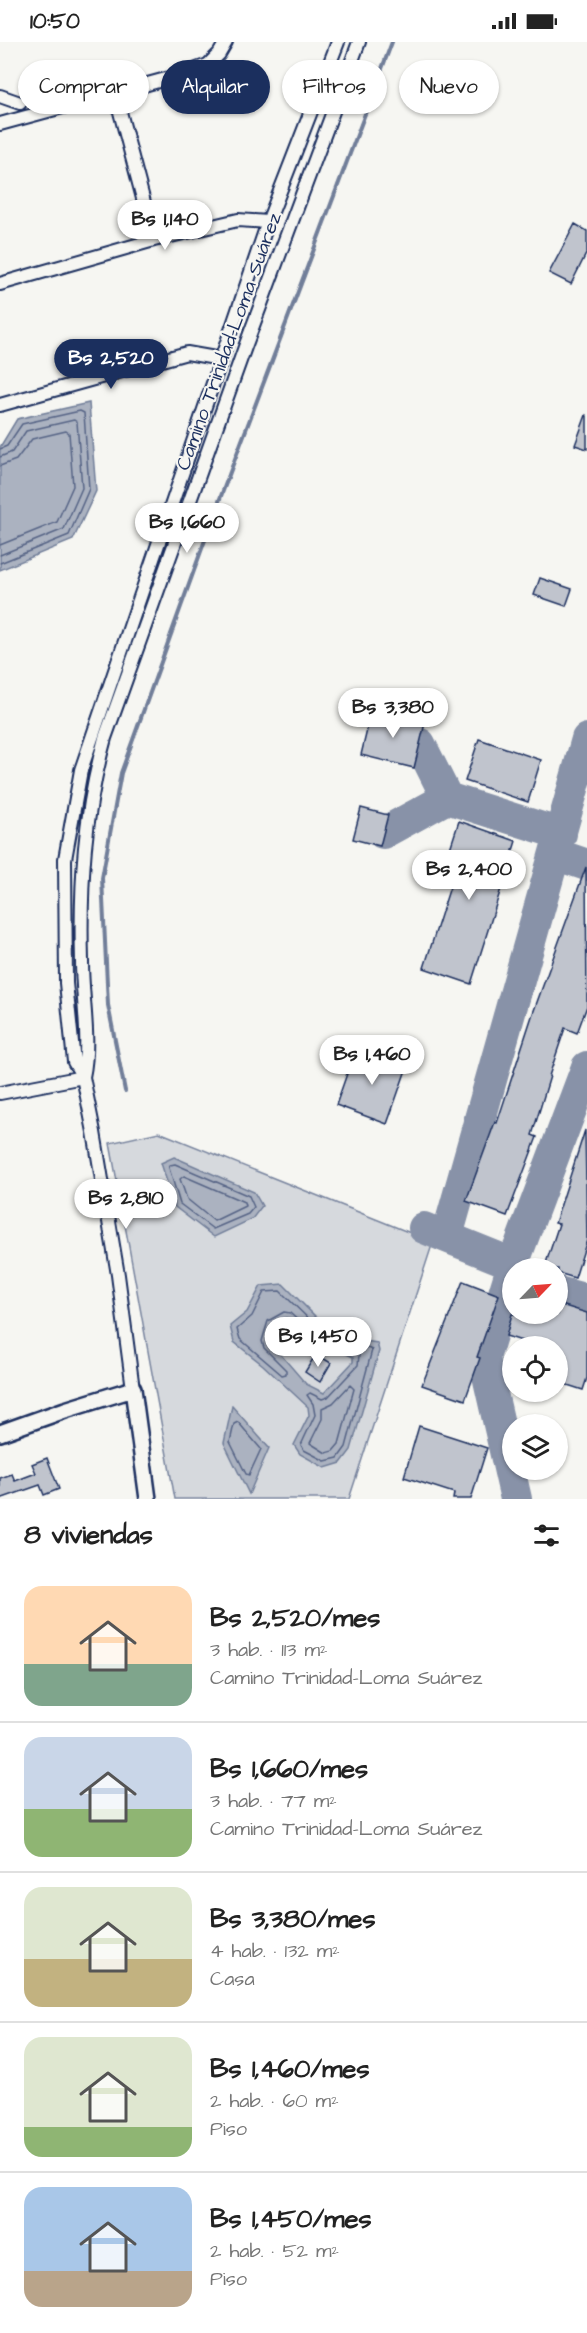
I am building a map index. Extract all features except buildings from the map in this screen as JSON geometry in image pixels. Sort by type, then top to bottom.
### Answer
[{"type":"main road","points":[[0,1433],[133,1389],[148,1499]]},
{"type":"street","points":[[149,83],[208,65],[219,54],[226,42]]},
{"type":"street","name":"Camino Trinidad-Loma Suárez","points":[[133,1389],[118,1275],[83,1077],[74,1062],[66,982],[65,859],[71,819],[81,770],[268,222],[338,42]]},
{"type":"street","name":"Camino Trinidad-Loma Suárez","points":[[83,1077],[87,1059],[82,996],[82,874],[89,802],[97,766],[245,347],[359,42]]},
{"type":"street","points":[[0,96],[18,103]]},
{"type":"street","points":[[0,124],[37,114]]},
{"type":"street","points":[[121,114],[154,240]]},
{"type":"street","points":[[0,284],[154,240],[238,220],[268,222]]},
{"type":"street","points":[[0,405],[187,353],[221,359]]},
{"type":"street","points":[[0,1093],[83,1077]]},
{"type":"shaded area","points":[[159,1132],[433,1242],[349,1499],[175,1499],[110,1143]]},
{"type":"water","points":[[89,403],[96,491],[73,540],[0,570],[0,447],[17,419]]},
{"type":"water","points":[[174,1157],[254,1192],[262,1206],[252,1219],[214,1237],[175,1207],[161,1163]]},
{"type":"water","points":[[283,1284],[320,1321],[365,1341],[377,1343],[379,1351],[351,1450],[341,1463],[325,1468],[300,1454],[294,1445],[309,1415],[308,1407],[263,1365],[234,1342],[230,1326],[247,1312],[261,1286]],"holes":[[[286,1318],[302,1333],[353,1357],[353,1362],[324,1393],[306,1384],[268,1343],[273,1324]]]},
{"type":"water","points":[[232,1406],[269,1448],[249,1494],[224,1443]]},
{"type":"waterway","points":[[125,1091],[108,1005],[102,878],[121,773],[218,504],[392,42]]},
{"type":"taxiway","points":[[447,1236],[587,739]]},
{"type":"taxiway","points":[[420,744],[447,798],[561,834]]},
{"type":"taxiway","points":[[383,833],[447,798]]},
{"type":"taxiway","points":[[555,854],[587,865]]},
{"type":"taxiway","points":[[515,1258],[587,1067]]},
{"type":"taxiway","points":[[424,1228],[502,1260]]},
{"type":"taxiway","points":[[568,1295],[587,1300]]},
{"type":"taxiway","points":[[502,1300],[484,1358],[516,1499]]}]
